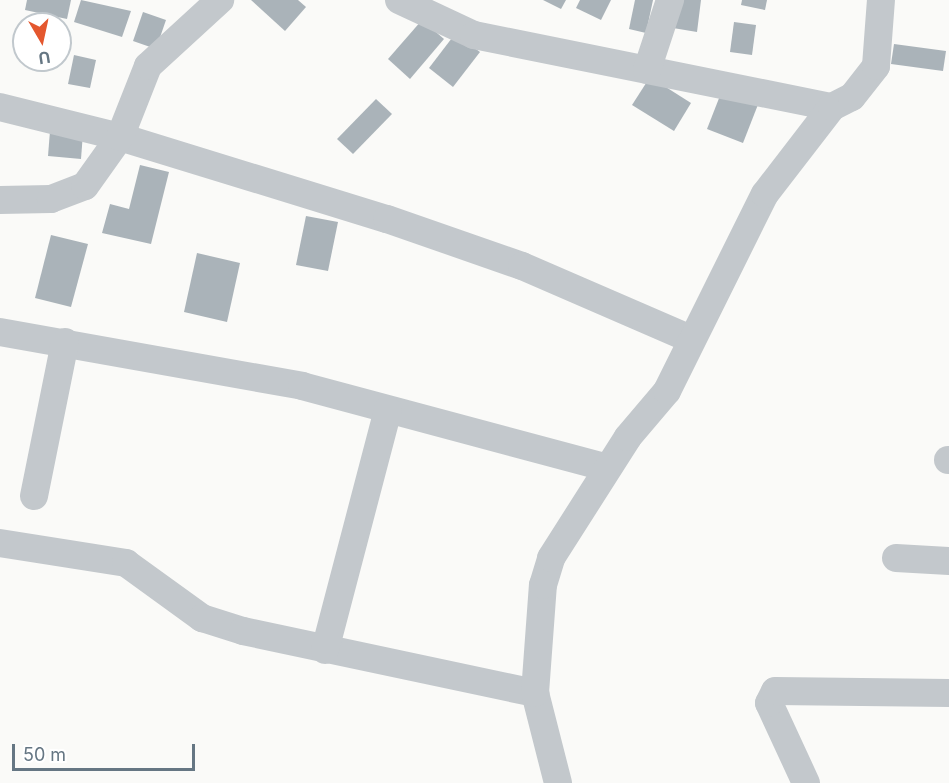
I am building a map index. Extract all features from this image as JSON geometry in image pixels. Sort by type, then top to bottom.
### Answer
[{"type":"street","points":[[0,200],[70,195],[85,186],[120,137],[148,66],[220,0]]},
{"type":"street","points":[[399,0],[474,35],[832,107]]},
{"type":"street","points":[[647,70],[670,0]]},
{"type":"street","points":[[558,783],[535,693],[543,585],[551,558],[607,468],[667,391],[765,194],[832,107],[852,97],[876,66],[881,0]]},
{"type":"street","points":[[0,107],[120,137],[522,266],[691,339]]},
{"type":"street","points":[[0,332],[302,386],[607,468]]},
{"type":"street","points":[[34,496],[65,342]]},
{"type":"street","points":[[325,650],[388,410]]},
{"type":"street","points":[[0,543],[126,563],[202,618],[325,650],[535,693]]},
{"type":"street","points":[[896,558],[949,561]]},
{"type":"street","points":[[806,783],[769,703],[775,691],[949,693]]},
{"type":"building","points":[[27,0],[71,0],[68,12],[25,10]]},
{"type":"building","points":[[81,0],[131,11],[122,37],[74,22]]},
{"type":"building","points":[[251,0],[298,0],[306,7],[285,31]]},
{"type":"building","points":[[543,0],[566,0],[561,9]]},
{"type":"building","points":[[580,0],[611,0],[601,20],[576,8]]},
{"type":"building","points":[[635,0],[653,0],[646,33],[629,29]]},
{"type":"building","points":[[678,0],[701,0],[697,32],[673,28]]},
{"type":"building","points":[[742,0],[767,0],[765,10],[741,5]]},
{"type":"building","points":[[143,12],[166,20],[156,49],[133,41]]},
{"type":"building","points":[[422,20],[444,39],[410,79],[388,59]]},
{"type":"building","points":[[734,22],[756,25],[752,55],[730,52]]},
{"type":"building","points":[[455,34],[480,52],[453,87],[429,68]]},
{"type":"building","points":[[894,44],[946,51],[943,71],[891,64]]},
{"type":"building","points":[[74,55],[96,60],[90,88],[68,84]]},
{"type":"building","points":[[650,77],[691,103],[674,131],[632,105]]},
{"type":"building","points":[[723,88],[759,102],[743,143],[707,129]]},
{"type":"building","points":[[376,99],[392,114],[353,154],[337,139]]},
{"type":"building","points":[[50,131],[83,133],[81,159],[48,156]]},
{"type":"building","points":[[140,165],[169,172],[151,244],[102,233],[110,204],[129,209]]},
{"type":"building","points":[[306,216],[338,222],[328,271],[296,265]]},
{"type":"building","points":[[51,235],[88,244],[71,307],[35,298]]},
{"type":"building","points":[[197,253],[240,263],[227,322],[184,312]]}]
